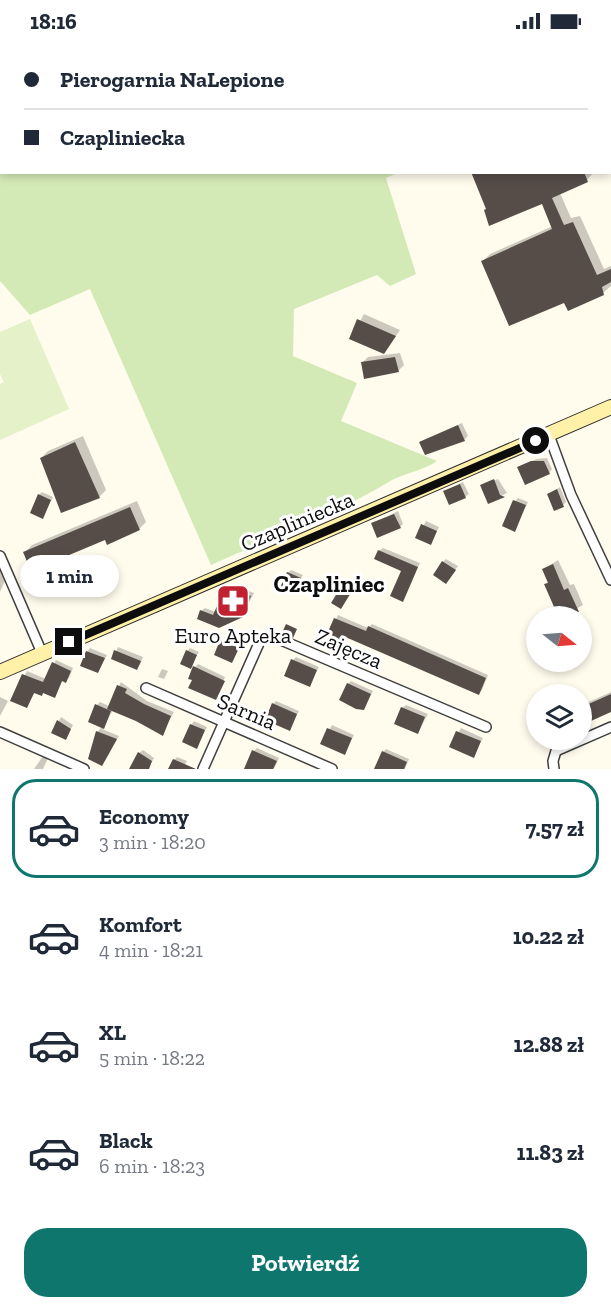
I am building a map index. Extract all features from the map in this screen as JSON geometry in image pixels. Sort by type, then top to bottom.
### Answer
[{"type":"main road","name":"Czapliniecka","points":[[0,672],[611,407]]},
{"type":"street","points":[[549,435],[572,495],[611,580]]},
{"type":"street","points":[[0,556],[42,653]]},
{"type":"street","name":"Zajęcza","points":[[203,769],[260,641],[266,637],[274,637],[486,727]]},
{"type":"street","name":"Sarnia","points":[[146,688],[332,769]]},
{"type":"street","points":[[554,769],[553,760],[556,751],[611,727]]},
{"type":"street","points":[[0,732],[84,769]]},
{"type":"green space","points":[[0,174],[395,174],[386,178],[416,274],[390,286],[377,275],[294,309],[293,356],[357,383],[341,421],[437,461],[393,480],[323,516],[211,565],[90,289],[30,315],[0,281]]},
{"type":"green space","points":[[30,319],[69,409],[0,440],[0,384],[4,382],[0,374],[0,332]]},
{"type":"building","points":[[472,174],[585,174],[588,182],[552,198],[564,225],[573,222],[597,275],[611,269],[611,282],[602,287],[604,295],[568,311],[564,303],[509,326],[481,261],[552,229],[542,204],[489,226],[484,210],[486,209]]},
{"type":"building","points":[[357,319],[396,336],[384,354],[349,339]]},
{"type":"building","points":[[395,357],[399,372],[364,379],[361,362]]},
{"type":"building","points":[[458,425],[465,441],[425,455],[419,442]]},
{"type":"building","points":[[75,442],[100,498],[61,513],[40,458]]},
{"type":"building","points":[[531,461],[544,461],[550,474],[525,485],[517,467]]},
{"type":"building","points":[[494,479],[500,495],[505,497],[488,504],[480,485]]},
{"type":"building","points":[[460,484],[466,498],[449,505],[443,491]]},
{"type":"building","points":[[557,489],[564,507],[554,511],[547,494]]},
{"type":"building","points":[[38,494],[51,500],[43,519],[30,513]]},
{"type":"building","points":[[513,500],[526,505],[515,532],[502,526]]},
{"type":"building","points":[[130,507],[140,530],[107,545],[105,540],[31,571],[23,552]]},
{"type":"building","points":[[394,514],[401,528],[377,538],[371,523]]},
{"type":"building","points":[[421,524],[437,531],[431,545],[415,538]]},
{"type":"building","points":[[378,550],[418,567],[403,602],[390,596],[401,571],[374,559]]},
{"type":"building","points":[[442,561],[456,570],[446,584],[433,575]]},
{"type":"building","points":[[553,564],[564,590],[568,588],[576,606],[554,606],[544,584],[548,583],[542,569]]},
{"type":"building","points":[[287,572],[301,578],[293,594],[280,588]]},
{"type":"building","points":[[342,585],[352,591],[341,609],[331,603]]},
{"type":"building","points":[[236,590],[251,596],[243,617],[219,628],[197,619],[200,610],[213,615],[217,606],[222,609],[228,597],[234,595]]},
{"type":"building","points":[[334,618],[366,631],[368,626],[486,678],[479,695],[350,639],[342,636],[341,640],[327,634]]},
{"type":"building","points":[[286,624],[297,629],[293,638],[282,633]]},
{"type":"building","points":[[220,640],[239,648],[232,663],[214,655]]},
{"type":"building","points":[[114,650],[141,661],[137,670],[111,659]]},
{"type":"building","points":[[186,650],[197,655],[191,669],[180,664]]},
{"type":"building","points":[[86,651],[105,658],[98,673],[80,666]]},
{"type":"building","points":[[291,659],[317,670],[310,687],[284,676]]},
{"type":"building","points":[[52,662],[71,671],[66,683],[62,681],[55,698],[43,693],[42,696],[34,693],[27,708],[10,701],[22,674],[43,682]]},
{"type":"building","points":[[193,666],[225,681],[216,700],[188,688],[192,680],[188,679]]},
{"type":"building","points":[[347,683],[371,694],[364,710],[356,709],[339,700]]},
{"type":"building","points":[[117,685],[127,689],[125,693],[144,704],[171,716],[163,736],[107,709]]},
{"type":"building","points":[[611,694],[611,712],[592,721],[592,703]]},
{"type":"building","points":[[272,703],[297,714],[290,731],[265,720]]},
{"type":"building","points":[[95,704],[111,711],[104,729],[88,722]]},
{"type":"building","points":[[401,707],[425,717],[418,734],[394,724]]},
{"type":"building","points":[[57,720],[71,729],[66,740],[51,733]]},
{"type":"building","points":[[190,724],[205,730],[197,749],[182,742]]},
{"type":"building","points":[[327,728],[352,738],[345,755],[320,744]]},
{"type":"building","points":[[96,731],[117,739],[102,766],[88,759]]},
{"type":"building","points":[[456,731],[481,741],[474,758],[449,747]]},
{"type":"building","points":[[252,750],[277,761],[273,769],[244,769]]},
{"type":"building","points":[[382,751],[407,762],[404,769],[374,769]]},
{"type":"building","points":[[138,752],[152,761],[149,769],[129,769]]},
{"type":"building","points":[[173,759],[196,769],[168,769]]},
{"type":"place","name":"Euro Apteka","points":[[233,601]]},
{"type":"district","name":"Czapliniec","points":[[329,584]]},
{"type":"route","points":[[69,642],[536,441]]}]
